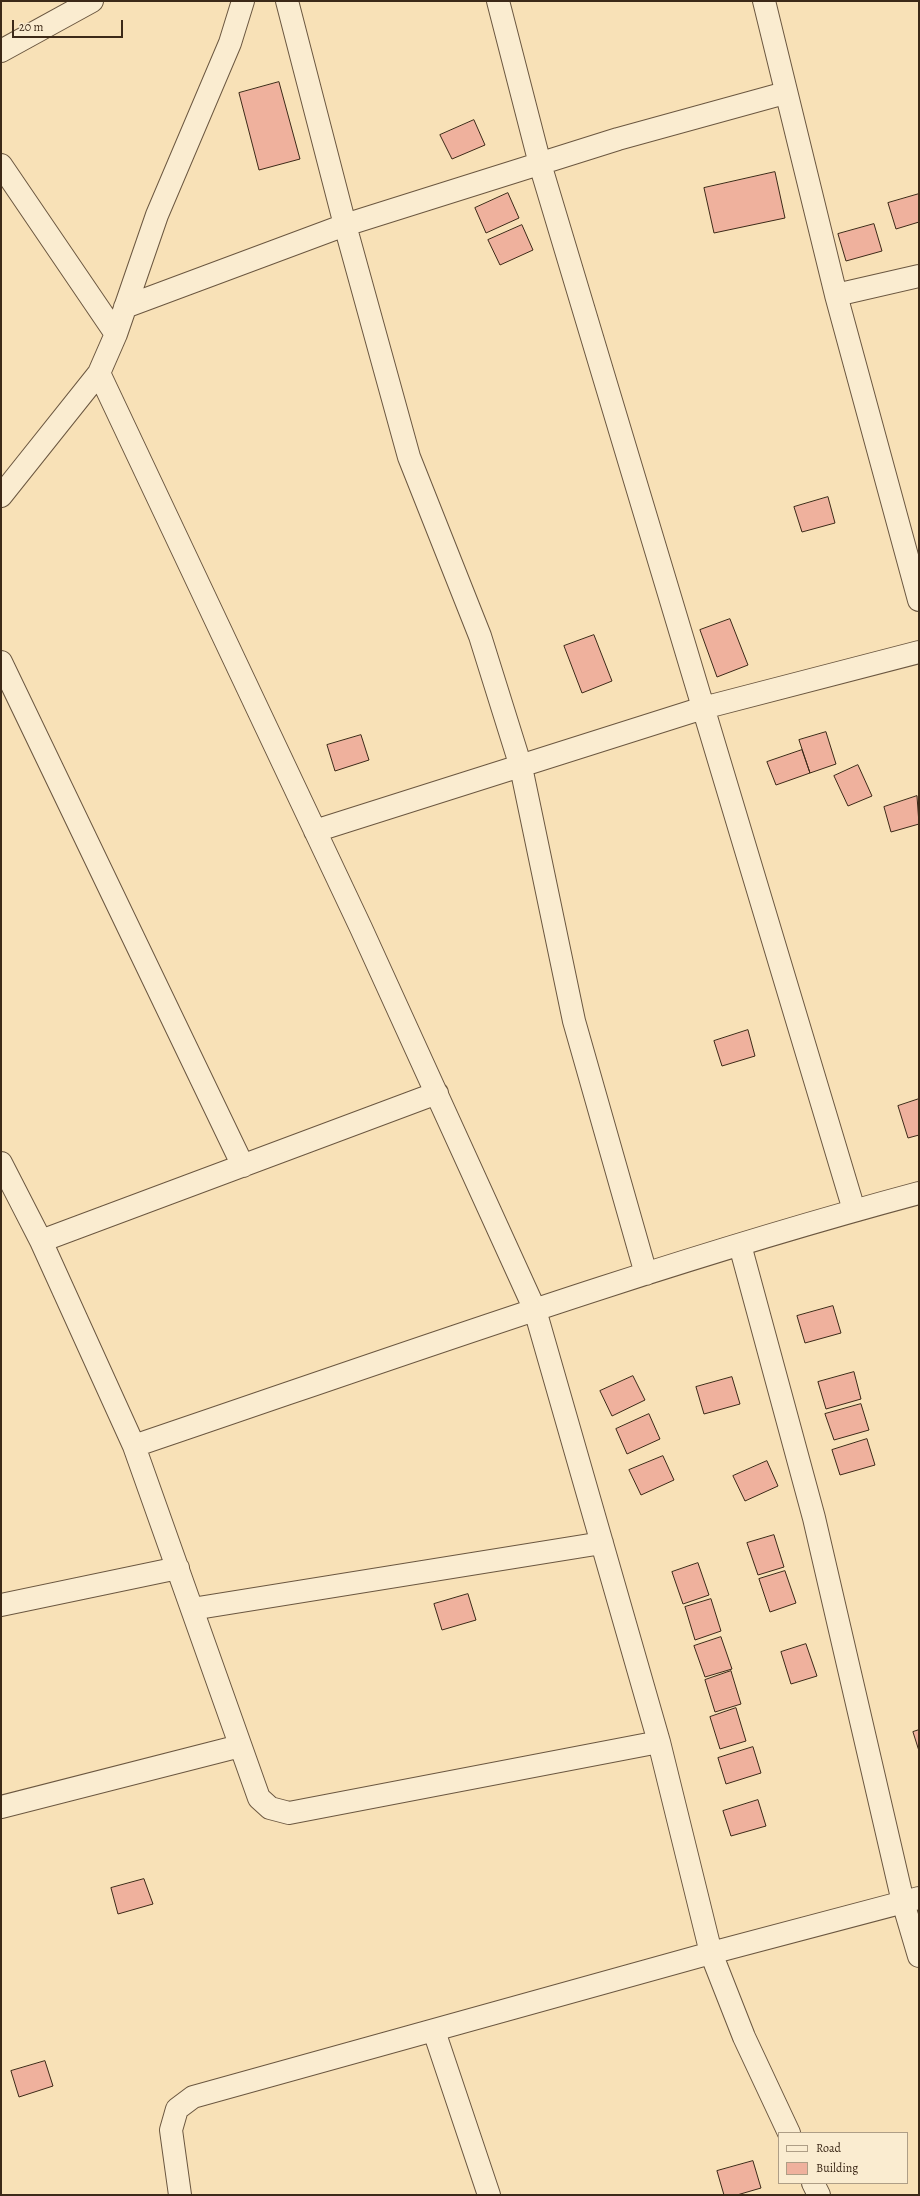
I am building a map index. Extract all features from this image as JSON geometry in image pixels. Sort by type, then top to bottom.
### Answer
[{"type":"street","points":[[1,51],[92,1]]},
{"type":"street","points":[[1,496],[99,373],[116,334],[157,215],[230,43],[242,1]]},
{"type":"street","points":[[287,1],[345,225],[409,457],[480,636],[521,767],[574,1021],[646,1274]]},
{"type":"street","points":[[498,1],[540,164],[854,1210]]},
{"type":"street","points":[[764,1],[785,93],[836,295],[919,600]]},
{"type":"street","points":[[125,307],[345,225],[618,139],[785,93]]},
{"type":"street","points":[[1,165],[116,334]]},
{"type":"street","points":[[836,295],[919,276]]},
{"type":"street","points":[[99,373],[315,831],[535,1310],[658,1742],[711,1953],[744,2036],[789,2132]]},
{"type":"street","points":[[315,831],[521,767],[703,708],[919,652]]},
{"type":"street","points":[[1,662],[243,1166]]},
{"type":"street","points":[[41,1241],[437,1094]]},
{"type":"street","points":[[1,1164],[41,1241],[134,1446],[259,1798],[270,1808],[289,1813],[658,1742]]},
{"type":"street","points":[[134,1446],[535,1310],[646,1274],[854,1210],[919,1193]]},
{"type":"street","points":[[740,1245],[814,1518],[911,1900],[919,1956]]},
{"type":"street","points":[[192,1609],[602,1543]]},
{"type":"street","points":[[1,1606],[178,1568]]},
{"type":"street","points":[[1,1807],[240,1746]]},
{"type":"street","points":[[180,2195],[171,2130],[177,2109],[193,2097],[711,1953],[911,1900]]},
{"type":"street","points":[[434,2031],[489,2195]]},
{"type":"street","points":[[814,2184],[819,2195]]},
{"type":"building","points":[[279,82],[300,159],[259,170],[239,93]]},
{"type":"building","points":[[474,120],[485,145],[452,159],[440,135]]},
{"type":"building","points":[[775,172],[785,218],[714,233],[704,188]]},
{"type":"building","points":[[508,193],[519,218],[486,233],[475,208]]},
{"type":"building","points":[[919,194],[919,222],[896,229],[888,203]]},
{"type":"building","points":[[874,224],[882,251],[846,261],[838,234]]},
{"type":"building","points":[[522,225],[533,250],[500,265],[488,240]]},
{"type":"building","points":[[828,497],[835,523],[802,532],[794,507]]},
{"type":"building","points":[[730,619],[748,665],[717,677],[700,630]]},
{"type":"building","points":[[594,635],[612,681],[582,693],[564,646]]},
{"type":"building","points":[[826,732],[836,764],[810,773],[799,740]]},
{"type":"building","points":[[361,735],[369,760],[335,771],[327,745]]},
{"type":"building","points":[[802,750],[810,773],[776,785],[767,762]]},
{"type":"building","points":[[858,765],[872,796],[848,806],[834,776]]},
{"type":"building","points":[[917,796],[919,824],[891,832],[884,807]]},
{"type":"building","points":[[748,1030],[755,1056],[722,1066],[714,1041]]},
{"type":"building","points":[[919,1099],[919,1135],[908,1138],[898,1106]]},
{"type":"building","points":[[833,1306],[841,1333],[805,1343],[797,1316]]},
{"type":"building","points":[[854,1372],[861,1399],[826,1409],[818,1382]]},
{"type":"building","points":[[633,1376],[645,1400],[612,1416],[600,1391]]},
{"type":"building","points":[[732,1377],[740,1404],[704,1414],[696,1387]]},
{"type":"building","points":[[861,1404],[869,1430],[834,1440],[825,1414]]},
{"type":"building","points":[[649,1414],[660,1439],[627,1454],[616,1429]]},
{"type":"building","points":[[867,1439],[875,1465],[840,1475],[832,1450]]},
{"type":"building","points":[[663,1456],[674,1480],[641,1495],[629,1470]]},
{"type":"building","points":[[767,1461],[778,1486],[745,1501],[733,1476]]},
{"type":"building","points":[[774,1535],[784,1567],[758,1575],[747,1543]]},
{"type":"building","points":[[698,1563],[709,1595],[683,1604],[672,1572]]},
{"type":"building","points":[[785,1571],[796,1603],[770,1612],[759,1579]]},
{"type":"building","points":[[468,1594],[476,1620],[442,1630],[434,1604]]},
{"type":"building","points":[[711,1599],[721,1631],[695,1640],[685,1607]]},
{"type":"building","points":[[721,1637],[732,1669],[705,1677],[694,1646]]},
{"type":"building","points":[[806,1644],[817,1676],[791,1684],[781,1652]]},
{"type":"building","points":[[731,1671],[741,1704],[715,1712],[705,1680]]},
{"type":"building","points":[[736,1708],[746,1741],[720,1749],[710,1717]]},
{"type":"building","points":[[919,1730],[919,1751],[913,1732]]},
{"type":"building","points":[[753,1747],[761,1773],[726,1784],[718,1758]]},
{"type":"building","points":[[758,1800],[766,1826],[731,1836],[723,1811]]},
{"type":"building","points":[[144,1879],[153,1904],[118,1914],[111,1888]]},
{"type":"building","points":[[45,2061],[53,2086],[19,2097],[11,2071]]},
{"type":"building","points":[[753,2161],[761,2188],[737,2195],[724,2195],[717,2171]]}]
